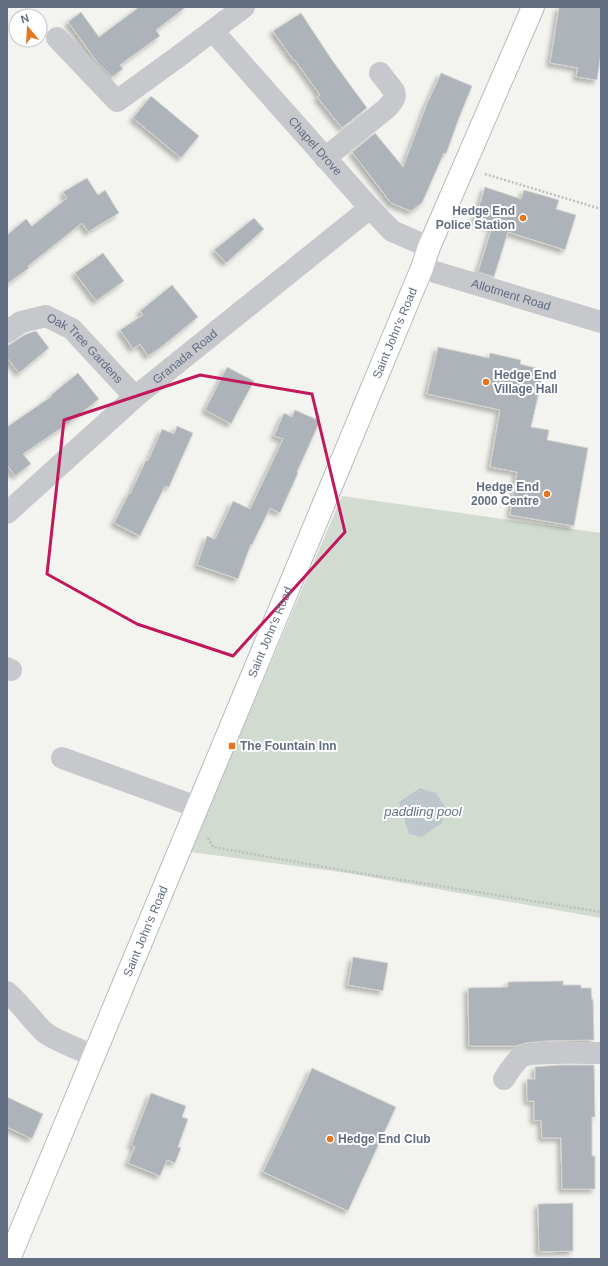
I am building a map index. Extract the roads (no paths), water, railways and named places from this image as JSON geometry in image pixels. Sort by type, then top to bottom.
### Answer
[{"type":"main road","name":"Saint John's Road","points":[[9,1259],[422,268],[429,247],[533,7]]},
{"type":"street","points":[[57,38],[117,100],[244,7]]},
{"type":"street","name":"Chapel Drove","points":[[213,30],[325,158],[392,231],[429,247]]},
{"type":"street","points":[[325,158],[387,108],[394,99],[394,91],[380,73]]},
{"type":"street","name":"Granada Road","points":[[7,513],[135,397],[370,208]]},
{"type":"street","name":"Allotment Road","points":[[422,268],[601,322]]},
{"type":"street","name":"Oak Tree Gardens","points":[[7,332],[21,322],[46,316],[72,329],[135,397]]},
{"type":"street","points":[[62,758],[195,814]]},
{"type":"street","points":[[7,992],[20,1004],[44,1032],[94,1056]]},
{"type":"street","points":[[504,1079],[521,1057],[537,1054],[601,1053]]},
{"type":"water","name":"paddling pool","points":[[420,788],[436,793],[445,807],[442,823],[422,837],[409,834],[399,802]]},
{"type":"place","name":"Hedge End Police Station","points":[[523,218]]},
{"type":"place","name":"Hedge End Village Hall","points":[[486,382]]},
{"type":"place","name":"Hedge End 2000 Centre","points":[[547,494]]},
{"type":"place","name":"The Fountain Inn","points":[[232,746]]},
{"type":"place","name":"Hedge End Club","points":[[330,1139]]}]
